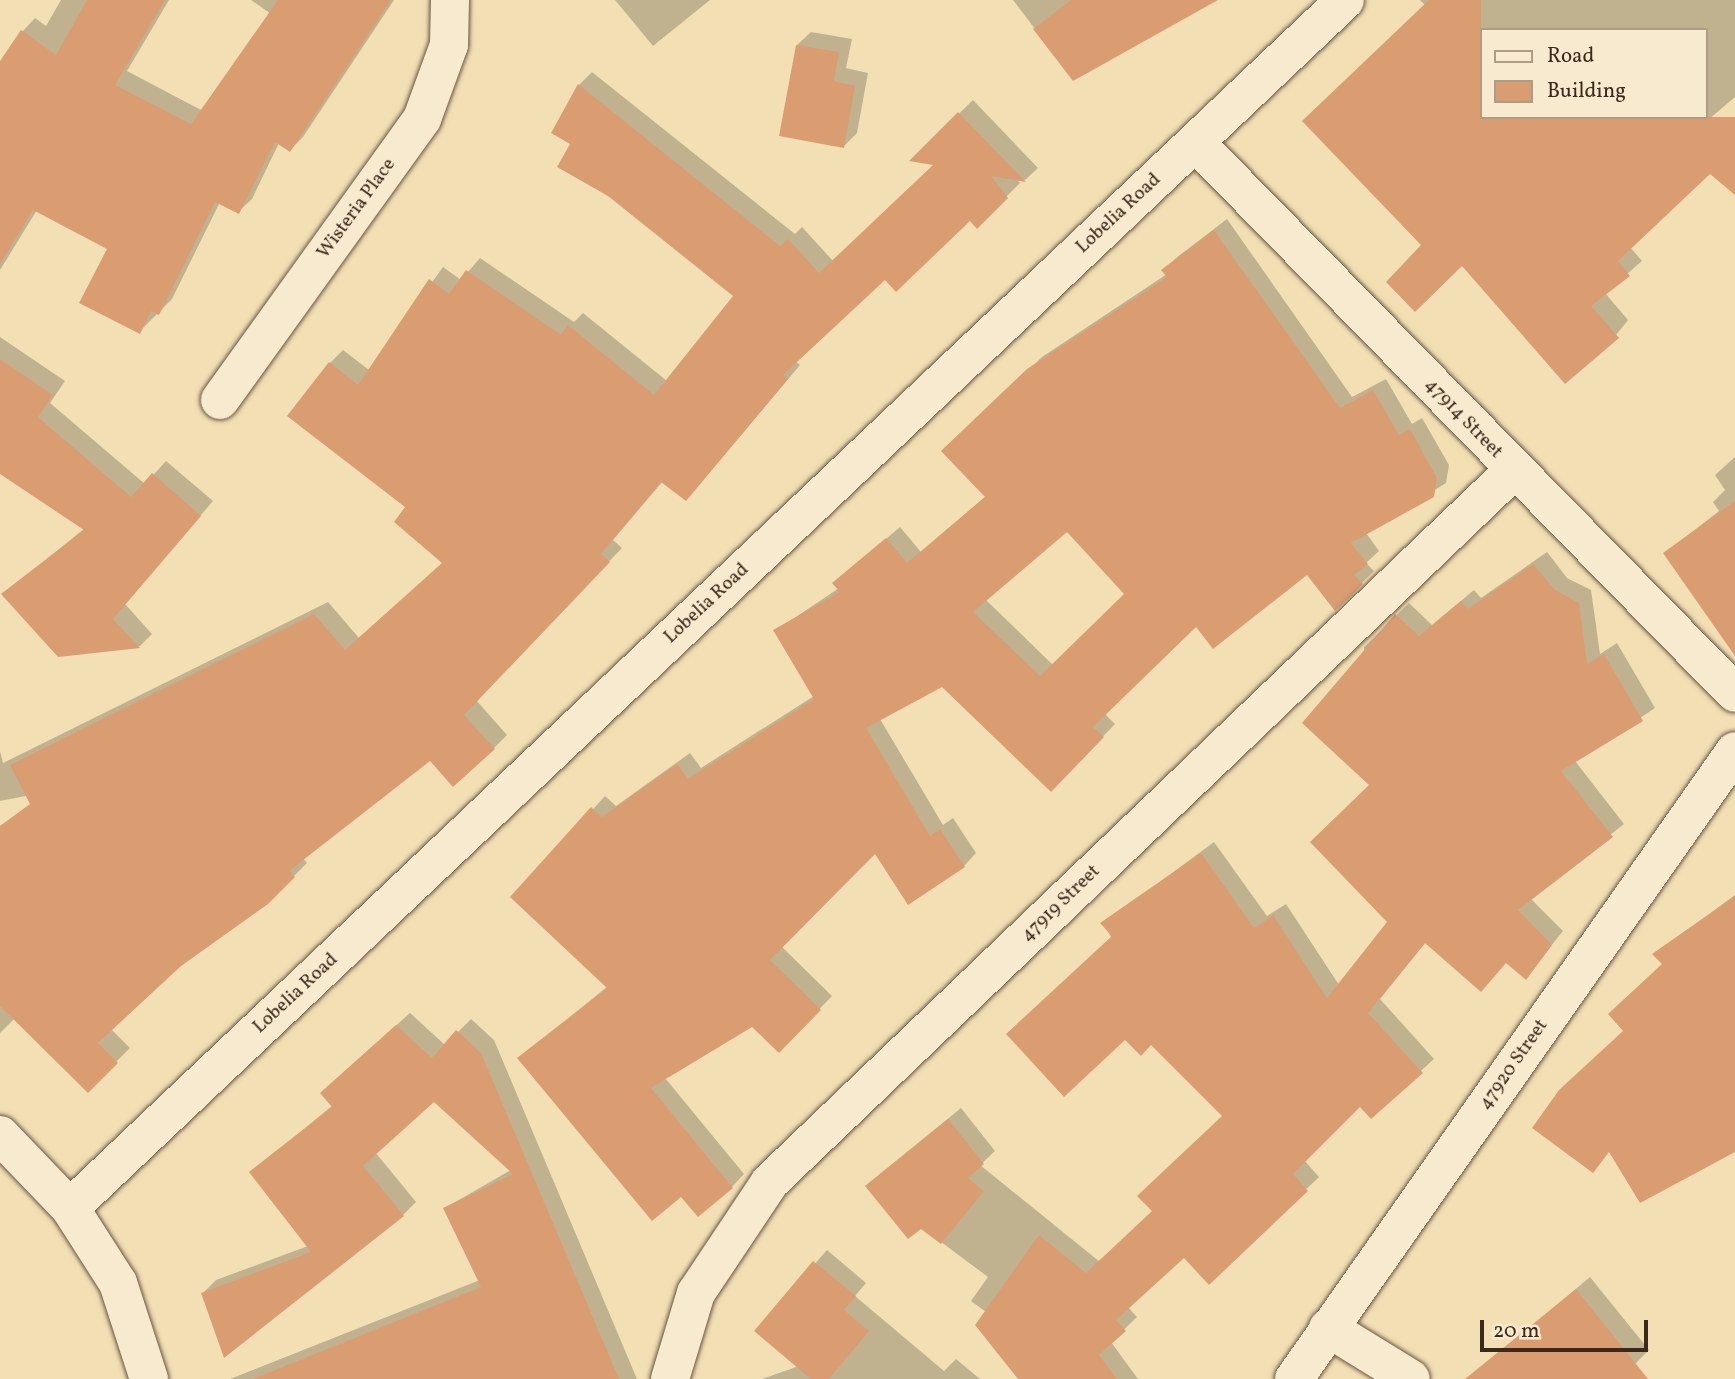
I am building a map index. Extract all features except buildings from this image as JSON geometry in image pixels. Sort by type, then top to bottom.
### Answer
[{"type":"street","name":"Wisteria Place","points":[[220,400],[422,119],[449,45],[450,0]]},
{"type":"street","name":"Lobelia Road","points":[[70,1208],[1345,0]]},
{"type":"street","name":"47914 Street","points":[[1195,142],[1513,471],[1735,693]]},
{"type":"street","name":"47919 Street","points":[[670,1379],[696,1293],[770,1182],[1513,471]]},
{"type":"street","name":"47920 Street","points":[[1294,1379],[1735,751]]},
{"type":"street","points":[[0,1135],[70,1208],[118,1283],[149,1379]]},
{"type":"street","points":[[1328,1328],[1411,1379]]}]
